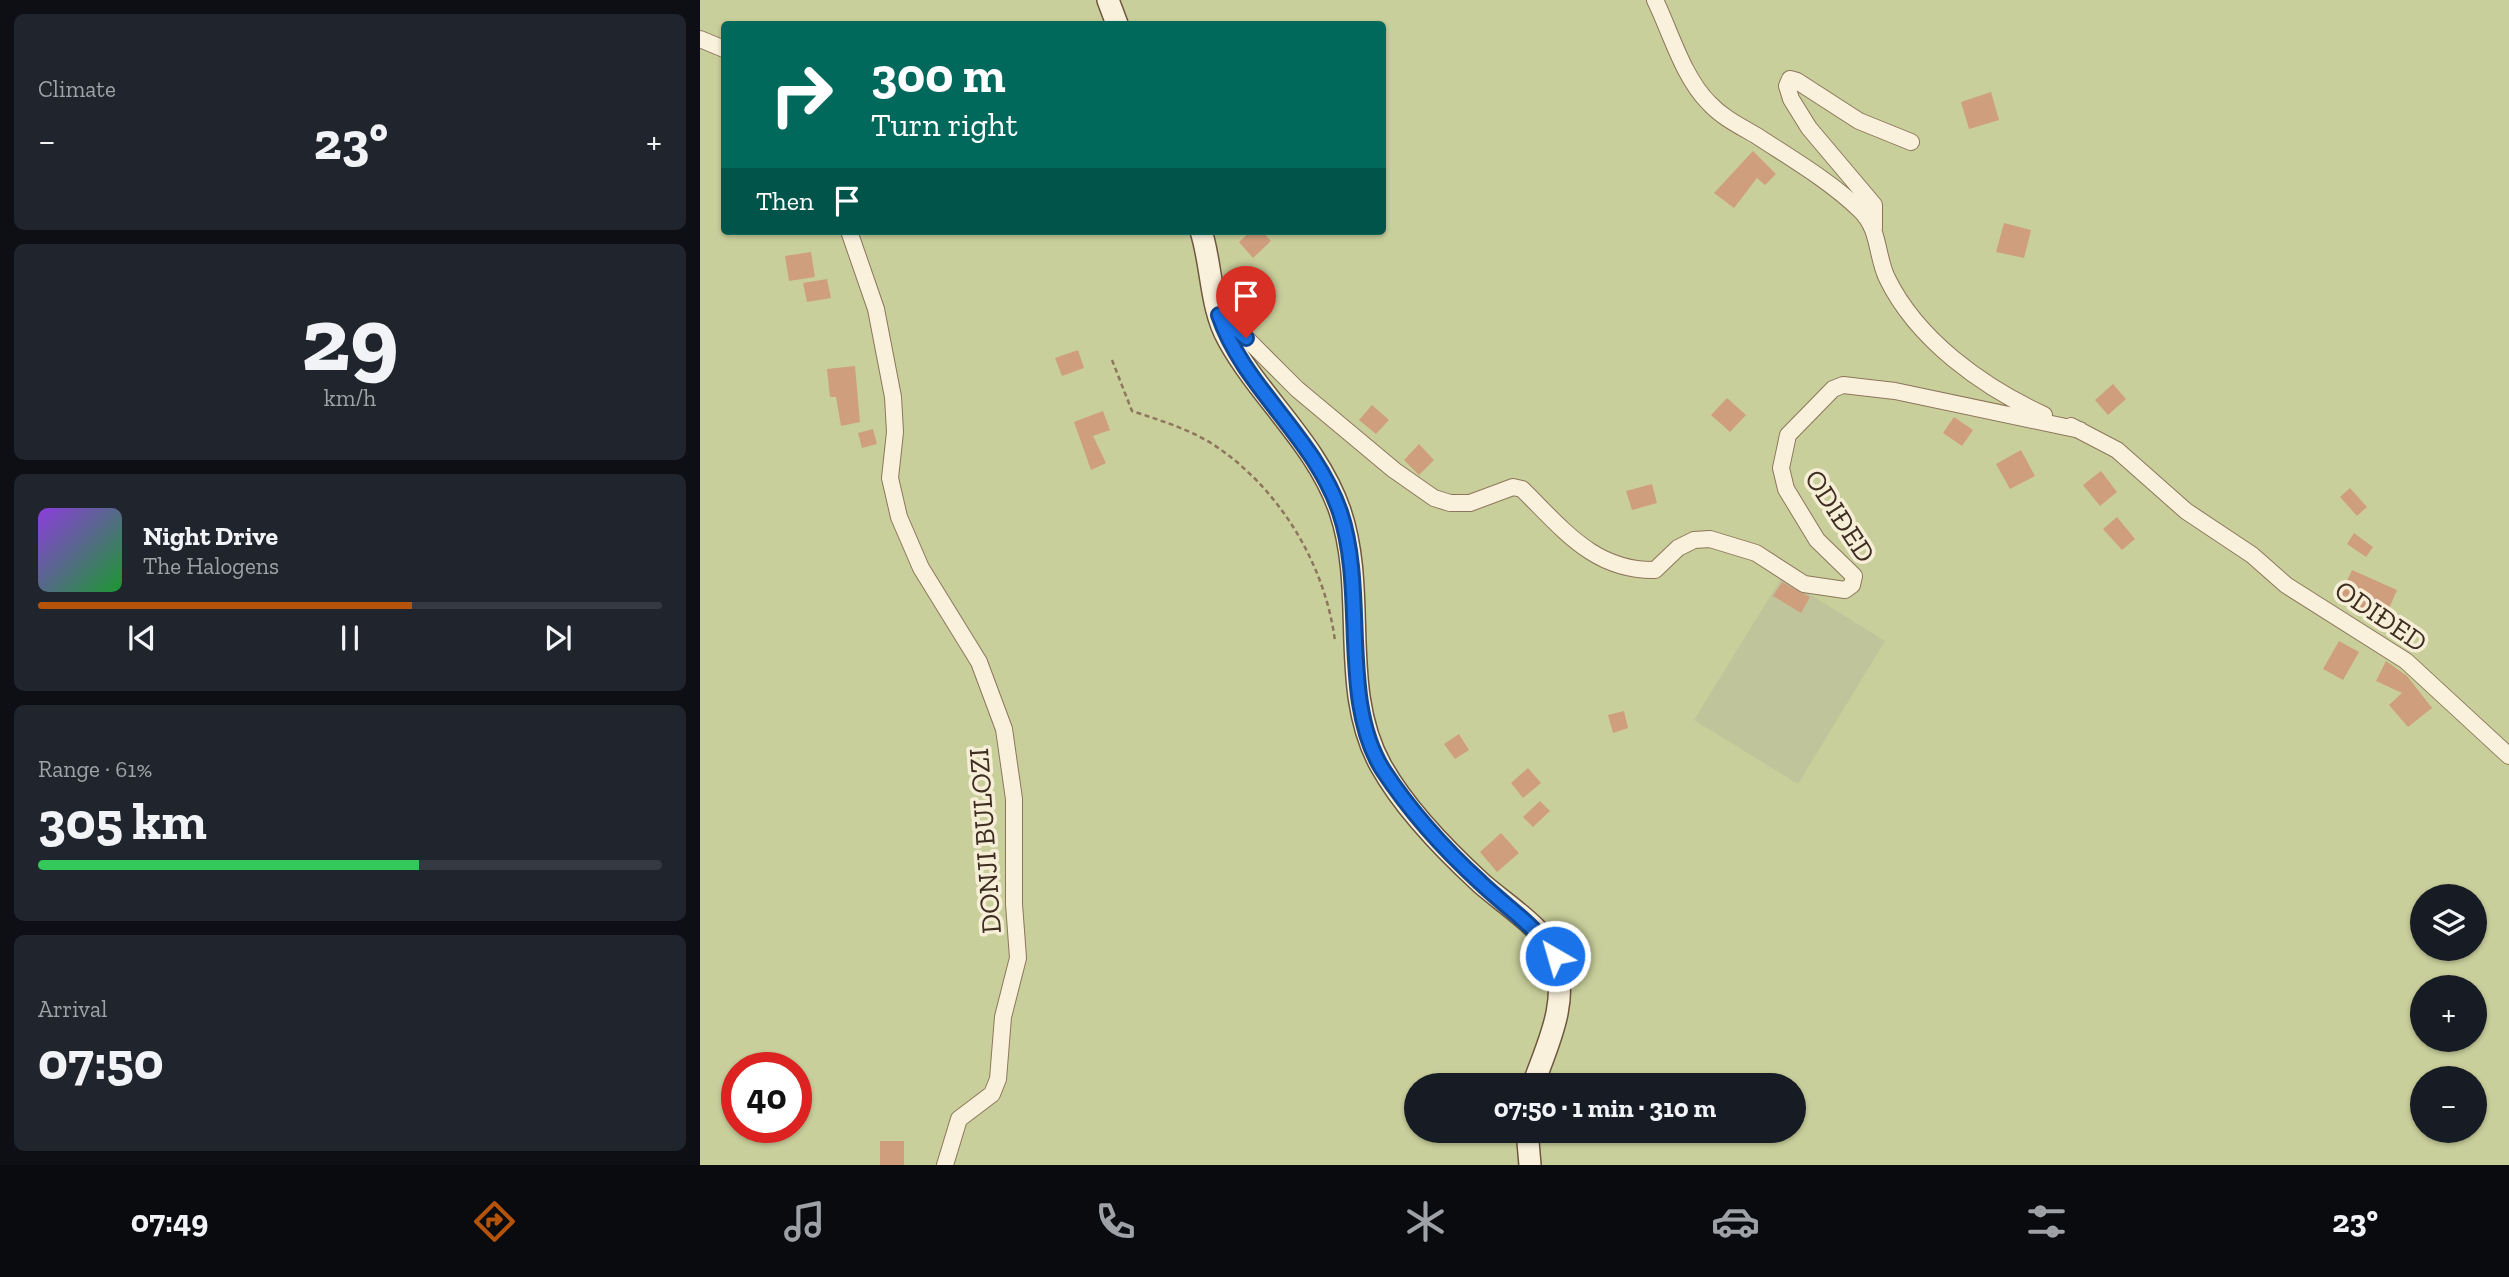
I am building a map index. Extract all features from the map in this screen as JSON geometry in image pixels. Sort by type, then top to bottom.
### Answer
[{"type":"street","points":[[1108,0],[1115,21]]},
{"type":"street","name":"ODIĐED","points":[[1655,0],[1684,62],[1707,102],[1728,121],[1817,175],[1861,211],[1874,228]]},
{"type":"street","points":[[700,39],[721,48]]},
{"type":"street","name":"ODIĐED","points":[[1911,142],[1859,121],[1790,79],[1787,86],[1791,99],[1809,128],[1874,205],[1874,228],[1892,286],[1904,305],[1948,353],[1972,374],[2011,398],[2117,450],[2186,510],[2252,555],[2286,585],[2406,662],[2509,756]]},
{"type":"street","name":"DONJI BULOZI","points":[[850,235],[876,309],[893,397],[895,432],[890,478],[899,517],[921,568],[979,662],[1004,729],[1014,799],[1014,891],[1018,958],[1003,1017],[998,1079],[992,1094],[959,1119],[946,1165]]},
{"type":"street","points":[[1201,235],[1219,315],[1236,354],[1284,415],[1324,473],[1340,512],[1350,554],[1356,601],[1360,696],[1366,728],[1382,768],[1425,825],[1480,882],[1542,935],[1555,956],[1559,1011],[1551,1043],[1539,1073]]},
{"type":"street","name":"ODIĐED","points":[[1219,315],[1297,389],[1394,470],[1434,498],[1450,503],[1470,503],[1513,487],[1522,489],[1573,541],[1600,558],[1629,570],[1656,570],[1678,548],[1694,540],[1710,539],[1756,553],[1804,583],[1845,590],[1852,585],[1854,576],[1817,540],[1800,513],[1786,489],[1781,468],[1788,435],[1825,395],[1843,385],[1895,391],[2006,412],[2080,430]]},
{"type":"street","points":[[1528,1143],[1530,1165]]},
{"type":"path","points":[[1112,360],[1132,411],[1177,426],[1210,443],[1235,461],[1272,499],[1310,552],[1325,592],[1336,650]]},
{"type":"green space","points":[[700,0],[2509,0],[2509,1165],[700,1165]]},
{"type":"green space","points":[[1782,577],[1885,641],[1798,784],[1694,720]]},
{"type":"building","points":[[1991,92],[1999,120],[1969,129],[1961,102]]},
{"type":"building","points":[[1753,151],[1776,174],[1765,185],[1757,178],[1734,208],[1714,193]]},
{"type":"building","points":[[2004,223],[2031,230],[2024,258],[1996,252]]},
{"type":"building","points":[[1247,235],[1266,235],[1271,241],[1253,258],[1239,242]]},
{"type":"building","points":[[811,252],[815,277],[789,281],[785,256]]},
{"type":"building","points":[[827,279],[831,298],[807,302],[803,283]]},
{"type":"building","points":[[1078,350],[1084,368],[1062,376],[1055,358]]},
{"type":"building","points":[[855,366],[860,422],[841,426],[836,397],[830,397],[827,369]]},
{"type":"building","points":[[2113,384],[2126,399],[2108,415],[2095,400]]},
{"type":"building","points":[[1727,398],[1746,415],[1730,432],[1711,415]]},
{"type":"building","points":[[1372,405],[1389,420],[1376,434],[1359,420]]},
{"type":"building","points":[[1103,411],[1110,430],[1093,436],[1106,463],[1091,470],[1074,422]]},
{"type":"building","points":[[1954,417],[1973,430],[1962,446],[1943,433]]},
{"type":"building","points":[[873,429],[877,444],[862,448],[858,433]]},
{"type":"building","points":[[1419,444],[1434,460],[1419,475],[1404,460]]},
{"type":"building","points":[[2021,450],[2035,476],[2010,489],[1996,464]]},
{"type":"building","points":[[2101,471],[2117,492],[2100,506],[2083,485]]},
{"type":"building","points":[[1652,484],[1657,503],[1632,510],[1626,491]]},
{"type":"building","points":[[2350,488],[2367,507],[2357,516],[2340,497]]},
{"type":"building","points":[[2117,517],[2135,539],[2122,550],[2103,529]]},
{"type":"building","points":[[2354,533],[2373,547],[2366,557],[2347,544]]},
{"type":"building","points":[[2352,570],[2397,590],[2384,620],[2338,600]]},
{"type":"building","points":[[1782,582],[1810,597],[1801,613],[1773,596]]},
{"type":"building","points":[[2339,641],[2359,652],[2343,680],[2323,669]]},
{"type":"building","points":[[2386,661],[2407,676],[2432,708],[2408,727],[2389,705],[2402,693],[2376,681]]},
{"type":"building","points":[[1624,711],[1628,728],[1613,733],[1608,715]]},
{"type":"building","points":[[1459,734],[1469,750],[1455,759],[1444,744]]},
{"type":"building","points":[[1528,768],[1541,783],[1523,798],[1511,783]]},
{"type":"building","points":[[1540,801],[1550,811],[1533,827],[1523,817]]},
{"type":"building","points":[[1501,833],[1519,853],[1497,872],[1480,852]]},
{"type":"building","points":[[880,1141],[904,1141],[904,1165],[880,1165]]},
{"type":"route","points":[[1246,338],[1219,315],[1236,354],[1278,407],[1324,473],[1340,512],[1350,554],[1356,601],[1356,652],[1360,696],[1366,728],[1382,768],[1425,825],[1480,882],[1542,935],[1555,956]]}]
